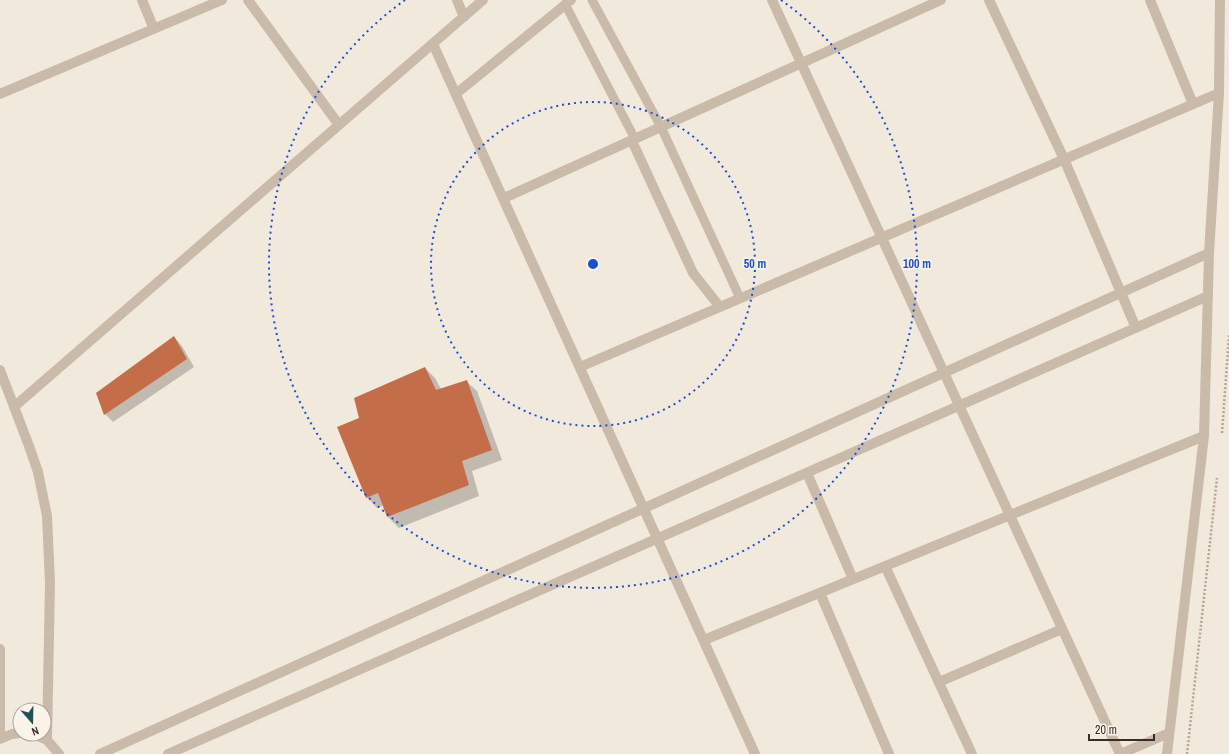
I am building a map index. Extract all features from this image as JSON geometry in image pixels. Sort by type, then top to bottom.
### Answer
[{"type":"street","points":[[142,0],[154,29]]},
{"type":"street","points":[[0,94],[222,0]]},
{"type":"street","points":[[248,0],[340,125]]},
{"type":"street","points":[[456,0],[464,17]]},
{"type":"street","points":[[15,406],[483,0]]},
{"type":"street","points":[[772,0],[1120,754],[1169,733]]},
{"type":"street","points":[[504,198],[941,0]]},
{"type":"street","points":[[989,0],[1064,159],[1122,292],[1136,328]]},
{"type":"street","points":[[1150,0],[1193,104]]},
{"type":"street","points":[[1167,754],[1204,436],[1209,253],[1219,93],[1220,0]]},
{"type":"street","points":[[456,93],[568,2]]},
{"type":"street","points":[[433,44],[755,754]]},
{"type":"street","points":[[580,367],[1219,93]]},
{"type":"street","points":[[633,140],[693,273],[720,306]]},
{"type":"street","points":[[100,754],[1209,253]]},
{"type":"street","points":[[168,754],[1208,296]]},
{"type":"street","points":[[0,370],[15,406],[38,472],[47,516],[50,583],[48,702]]},
{"type":"street","points":[[704,640],[1204,436]]},
{"type":"street","points":[[807,473],[853,580]]},
{"type":"street","points":[[885,566],[972,754]]},
{"type":"street","points":[[820,593],[889,754]]},
{"type":"street","points":[[939,682],[1062,628]]},
{"type":"street","points":[[0,649],[0,739],[12,735]]},
{"type":"street","points":[[49,742],[59,754]]},
{"type":"lane","points":[[592,0],[660,127],[740,298]]},
{"type":"lane","points":[[568,2],[633,140]]},
{"type":"path","points":[[1221,441],[1229,335]]},
{"type":"path","points":[[1187,754],[1218,472]]},
{"type":"building","points":[[174,336],[187,359],[104,415],[96,393]]},
{"type":"building","points":[[425,367],[436,390],[467,380],[492,450],[462,461],[469,485],[387,517],[378,493],[366,498],[337,427],[359,418],[354,398]]}]
